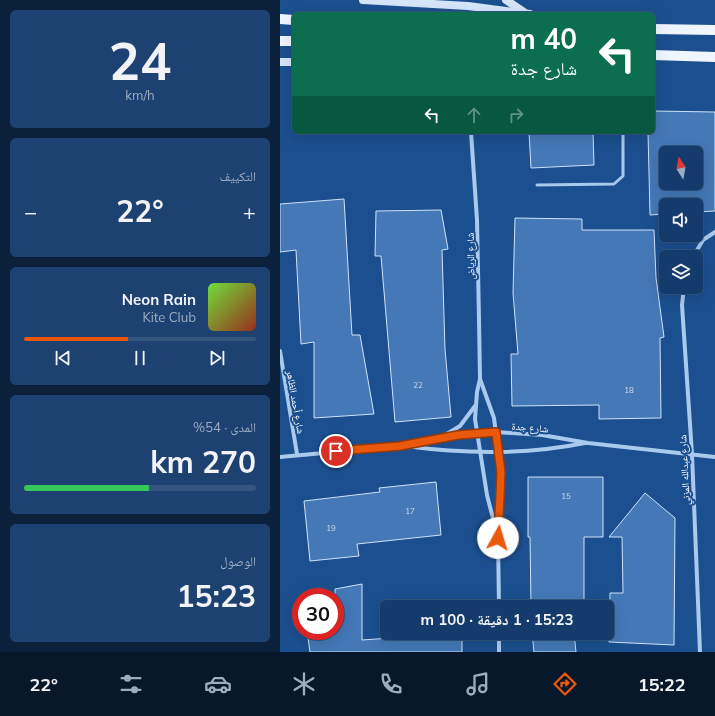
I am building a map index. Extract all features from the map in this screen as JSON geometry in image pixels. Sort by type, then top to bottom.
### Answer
[{"type":"main road","points":[[280,19],[292,20]]},
{"type":"main road","points":[[655,29],[715,30]]},
{"type":"main road","points":[[280,41],[292,41]]},
{"type":"main road","points":[[655,55],[715,57]]},
{"type":"street","points":[[363,0],[468,6],[513,12]]},
{"type":"street","points":[[506,0],[525,12]]},
{"type":"street","points":[[280,62],[292,62]]},
{"type":"street","name":"شارع الرياض","points":[[472,134],[477,220],[480,379],[475,406],[477,432],[487,496],[498,538]]},
{"type":"street","points":[[697,250],[703,240],[715,232]]},
{"type":"street","name":"شارع عبدالله المزني","points":[[683,294],[682,305],[692,454],[700,652]]},
{"type":"street","name":"شارع أحمد الظاهر","points":[[280,351],[297,454]]},
{"type":"street","name":"شارع الرياض","points":[[480,379],[490,405],[499,452],[501,495],[498,538],[499,600]]},
{"type":"street","points":[[438,438],[460,426],[475,406]]},
{"type":"street","name":"شارع جدة","points":[[280,457],[297,454],[400,446],[477,432],[496,432],[542,435],[588,443],[715,457]]},
{"type":"street","name":"شارع جدة","points":[[400,446],[499,452],[544,450],[588,443]]},
{"type":"street","points":[[499,640],[499,652]]},
{"type":"lane","points":[[537,185],[614,184],[624,176],[623,134]]},
{"type":"building","points":[[655,111],[715,112],[715,211],[703,212],[703,198],[659,198],[659,214],[650,215],[648,134],[655,134]]},
{"type":"building","points":[[529,134],[593,134],[594,165],[531,168]]},
{"type":"building","points":[[344,199],[352,335],[360,335],[374,414],[314,418],[314,342],[301,344],[296,250],[280,252],[280,204]]},
{"type":"building","points":[[441,210],[448,249],[442,250],[445,349],[451,417],[395,422],[381,256],[375,256],[376,211]]},
{"type":"building","points":[[515,218],[582,219],[582,230],[654,230],[656,278],[664,337],[660,338],[661,418],[599,419],[599,405],[512,406],[511,354],[518,354],[513,293]]},
{"type":"building","points":[[528,477],[603,477],[603,537],[584,537],[584,600],[531,600],[530,537],[528,537]]},
{"type":"building","points":[[436,482],[441,535],[357,544],[359,556],[310,561],[304,501],[380,492],[379,488]]},
{"type":"building","points":[[645,493],[675,518],[674,645],[609,642],[609,640],[614,640],[614,600],[610,600],[610,593],[623,593],[622,537],[609,537]]},
{"type":"building","points":[[362,584],[362,640],[380,639],[380,640],[462,640],[462,652],[310,652],[308,640],[344,640],[344,588],[340,588]]},
{"type":"building","points":[[533,640],[575,640],[576,652],[534,652]]},
{"type":"route","points":[[336,451],[400,446],[419,441],[477,432],[496,432],[501,473],[501,516],[498,538]]}]
